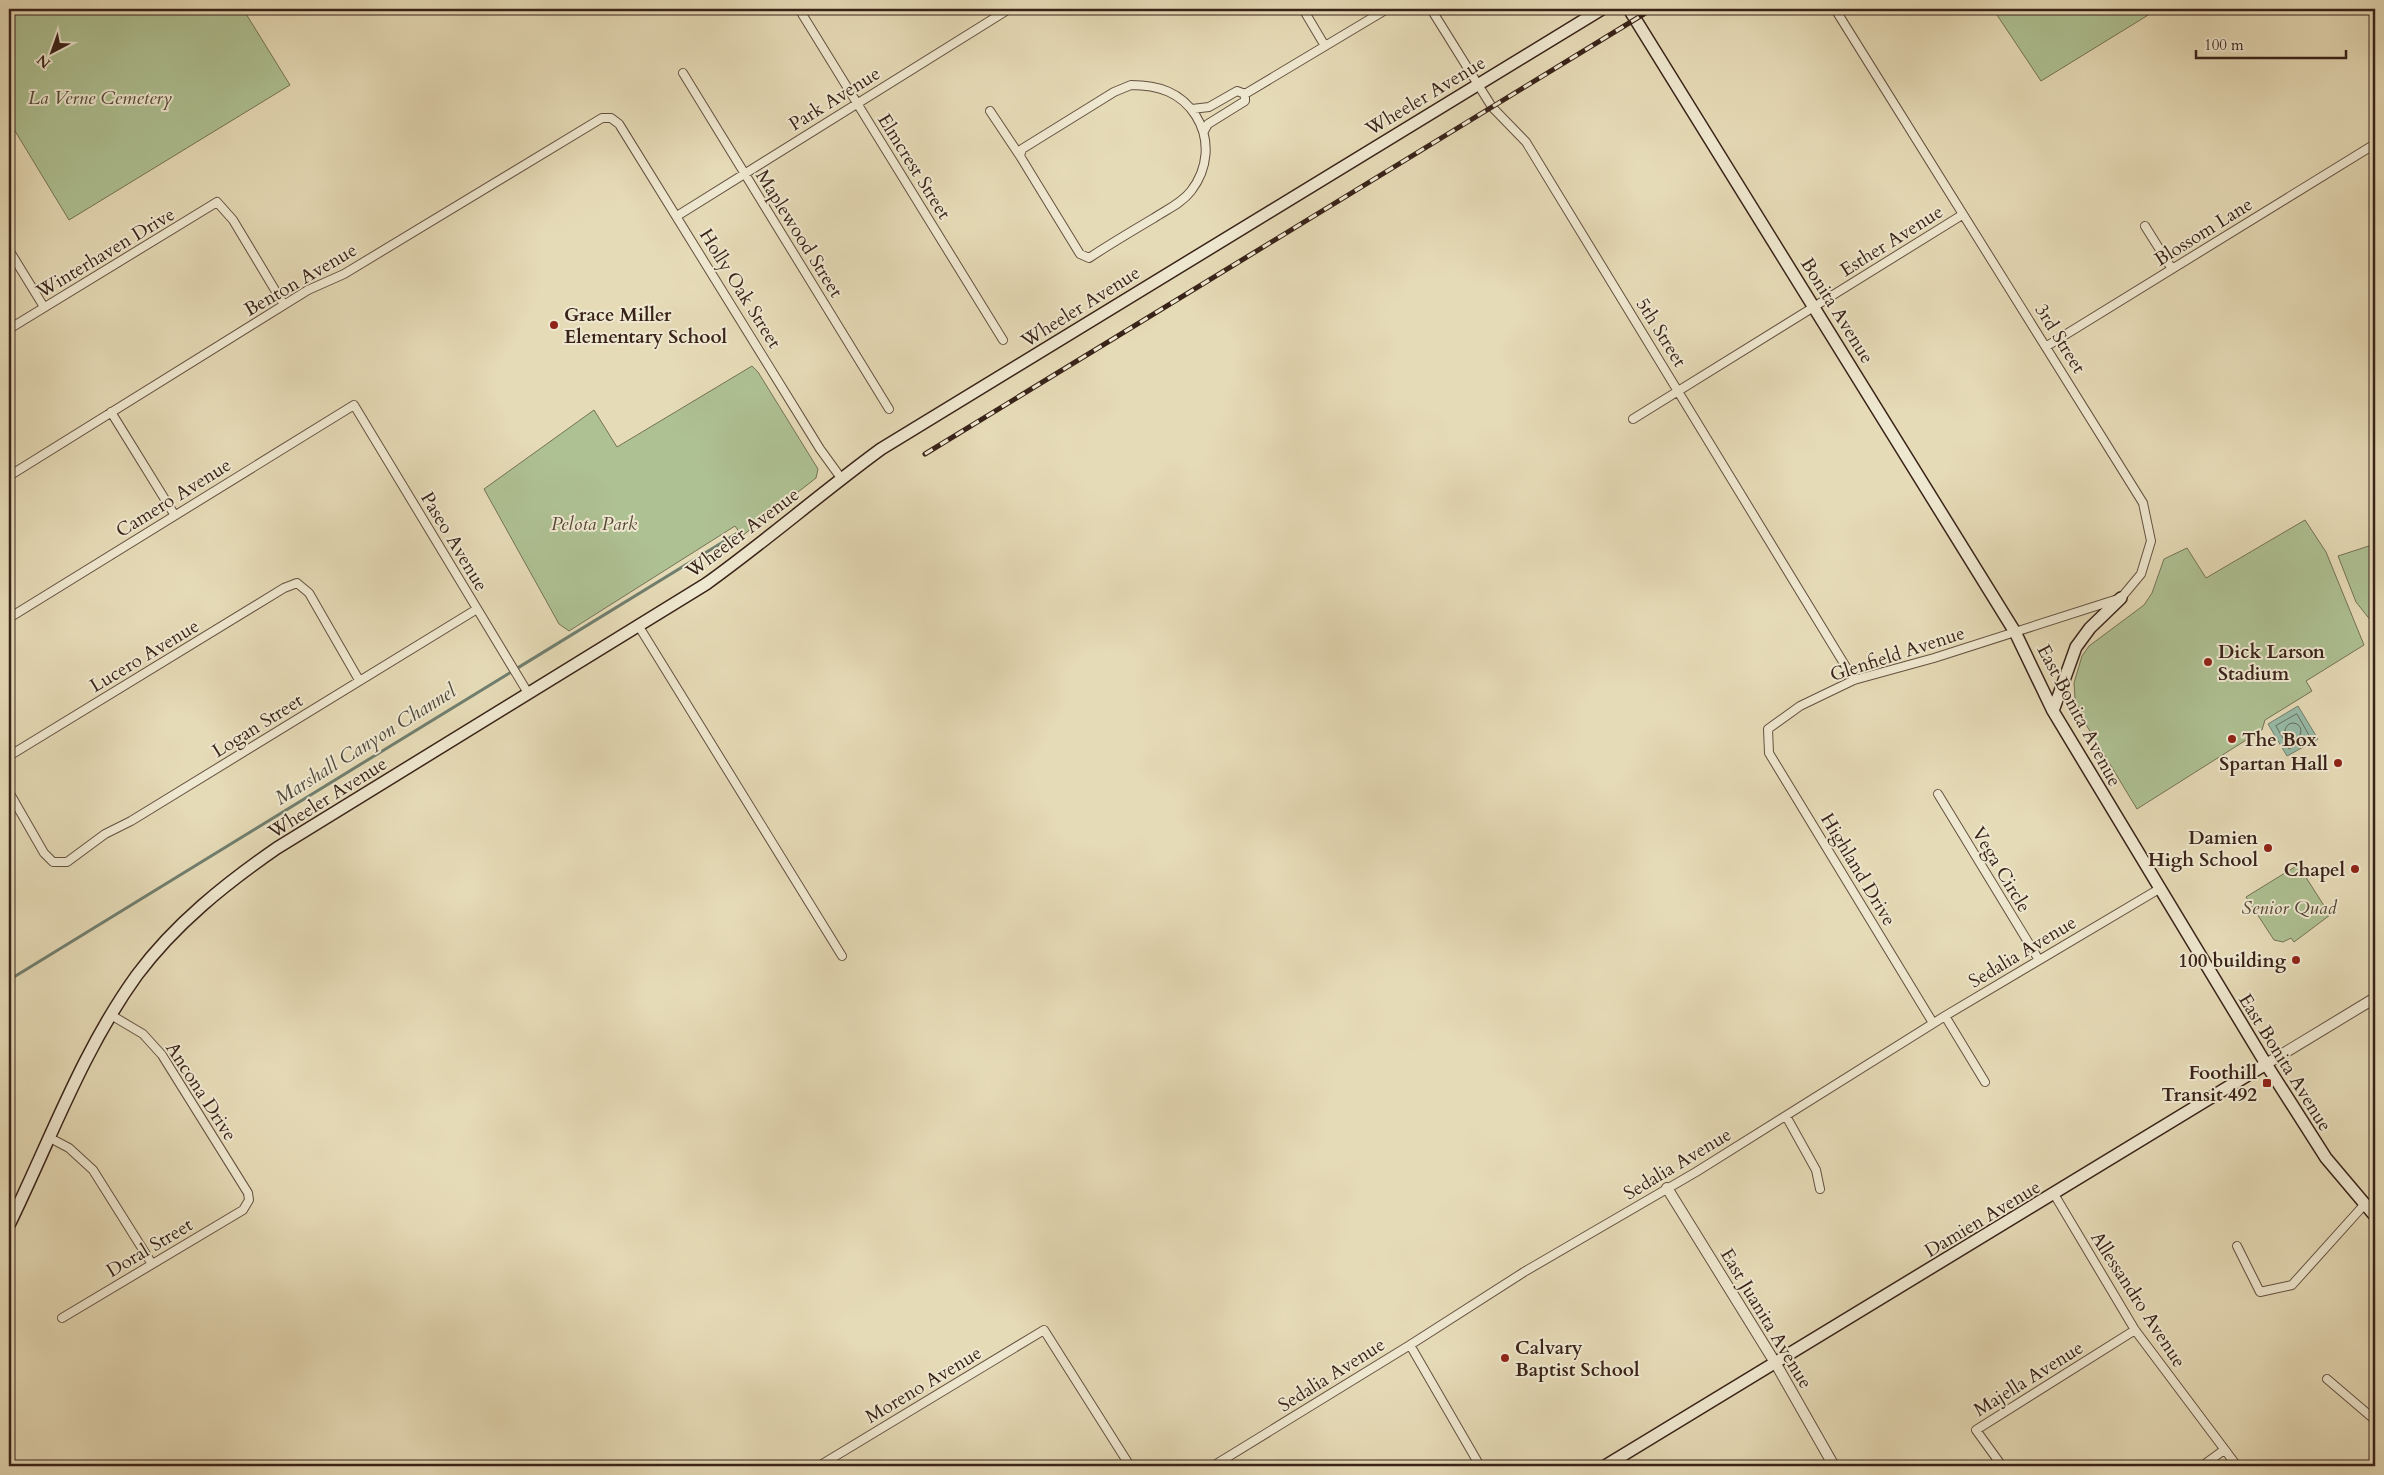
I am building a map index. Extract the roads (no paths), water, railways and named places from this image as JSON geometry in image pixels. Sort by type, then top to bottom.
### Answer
[{"type":"main road","name":"Wheeler Avenue","points":[[9,1225],[111,1015],[138,974],[161,947],[195,912],[236,877],[277,848],[706,584],[755,549],[841,478],[881,449],[1476,84],[1602,9]]},
{"type":"main road","name":"Bonita Avenue","points":[[1629,9],[2016,632]]},
{"type":"main road","points":[[2053,711],[2076,647],[2090,628],[2121,598]]},
{"type":"main road","name":"East Bonita Avenue","points":[[2016,632],[2053,711],[2266,1064],[2326,1158],[2375,1216]]},
{"type":"main road","name":"Damien Avenue","points":[[1605,1466],[1776,1364],[2266,1064]]},
{"type":"street","name":"Elmcrest Street","points":[[800,9],[1003,340]]},
{"type":"street","name":"Park Avenue","points":[[677,216],[857,102],[1009,9]]},
{"type":"street","points":[[1303,9],[1324,46]]},
{"type":"street","points":[[1245,94],[1387,9]]},
{"type":"street","name":"5th Street","points":[[1431,9],[1492,107],[1526,142],[1854,680]]},
{"type":"street","name":"3rd Street","points":[[1835,9],[1962,214],[2047,346],[2143,503],[2151,541],[2141,574],[2121,598]]},
{"type":"street","name":"Maplewood Street","points":[[683,73],[889,409]]},
{"type":"street","points":[[990,111],[1080,254],[1089,258],[1176,204],[1190,192],[1202,172],[1207,148],[1204,131],[1192,109],[1180,97],[1168,90],[1151,85],[1131,85],[1114,92],[1030,143],[1022,149],[1020,156]]},
{"type":"street","points":[[1192,109],[1209,107],[1237,91],[1245,94]]},
{"type":"street","points":[[1204,131],[1208,124],[1244,101],[1245,94]]},
{"type":"street","name":"Benton Avenue","points":[[9,476],[308,290],[344,274],[602,118],[611,118]]},
{"type":"street","name":"Holly Oak Street","points":[[611,118],[619,124],[820,449],[841,478]]},
{"type":"street","name":"Blossom Lane","points":[[2047,346],[2375,144]]},
{"type":"street","name":"Winterhaven Drive","points":[[9,329],[217,202],[233,220],[284,305]]},
{"type":"street","name":"Esther Avenue","points":[[1633,419],[1678,389],[1962,214]]},
{"type":"street","points":[[2145,226],[2172,269]]},
{"type":"street","points":[[9,250],[44,307]]},
{"type":"street","name":"Camero Avenue","points":[[9,618],[354,404]]},
{"type":"street","name":"Paseo Avenue","points":[[354,404],[528,693]]},
{"type":"street","points":[[111,412],[174,514]]},
{"type":"street","name":"Lucero Avenue","points":[[9,756],[276,593],[297,583],[309,593],[359,680]]},
{"type":"street","points":[[2016,632],[2121,598]]},
{"type":"street","name":"Logan Street","points":[[9,792],[44,853],[53,862],[67,862],[105,834],[131,822],[477,609]]},
{"type":"street","points":[[638,625],[842,956]]},
{"type":"street","name":"Glenfield Avenue","points":[[1768,729],[1800,706],[1854,680],[2016,632]]},
{"type":"street","name":"Highland Drive","points":[[1768,729],[1769,753],[1934,1023]]},
{"type":"street","name":"Vega Circle","points":[[1938,794],[2039,960]]},
{"type":"street","name":"Sedalia Avenue","points":[[1213,1466],[1410,1346],[1524,1272],[1786,1116],[1944,1016],[2159,889]]},
{"type":"street","name":"Damien Avenue","points":[[2266,1064],[2375,998]]},
{"type":"street","name":"Ancona Drive","points":[[111,1015],[143,1034],[162,1055],[248,1193],[249,1200]]},
{"type":"street","points":[[1944,1016],[1985,1082]]},
{"type":"street","points":[[1786,1116],[1816,1170],[1820,1189]]},
{"type":"street","points":[[50,1138],[69,1148],[93,1170],[152,1264]]},
{"type":"street","name":"East Juanita Avenue","points":[[1667,1188],[1776,1364],[1834,1466]]},
{"type":"street","name":"Allessandro Avenue","points":[[2054,1194],[2135,1330],[2237,1466]]},
{"type":"street","name":"Doral Street","points":[[62,1318],[243,1210],[249,1200]]},
{"type":"street","points":[[2237,1246],[2260,1292],[2292,1285],[2364,1205]]},
{"type":"street","name":"Moreno Avenue","points":[[819,1466],[1044,1330],[1130,1466]]},
{"type":"street","name":"Majella Avenue","points":[[2002,1466],[1976,1430],[2135,1330]]},
{"type":"street","points":[[1410,1346],[1480,1466]]},
{"type":"street","points":[[2327,1379],[2375,1420]]},
{"type":"street","points":[[2202,1466],[2224,1450]]},
{"type":"water","points":[[2298,706],[2318,739],[2287,756],[2268,724]]},
{"type":"waterway","name":"Marshall Canyon Channel","points":[[9,980],[736,534]]},
{"type":"railway","points":[[925,454],[1652,9]]},
{"type":"place","name":"Grace Miller Elementary School","points":[[554,325]]},
{"type":"place","name":"Dick Larson Stadium","points":[[2208,662]]},
{"type":"place","name":"The Box","points":[[2232,739]]},
{"type":"place","name":"Spartan Hall","points":[[2338,763]]},
{"type":"place","name":"Damien High School","points":[[2268,848]]},
{"type":"place","name":"Chapel","points":[[2355,869]]},
{"type":"place","name":"100 building","points":[[2296,960]]},
{"type":"place","name":"Foothill Transit 492","points":[[2267,1083]]},
{"type":"place","name":"Calvary Baptist School","points":[[1505,1358]]},
{"type":"park label","name":"La Verne Cemetery","points":[[100,97]]},
{"type":"park label","name":"Pelota Park","points":[[594,523]]},
{"type":"park label","name":"Senior Quad","points":[[2289,907]]}]
